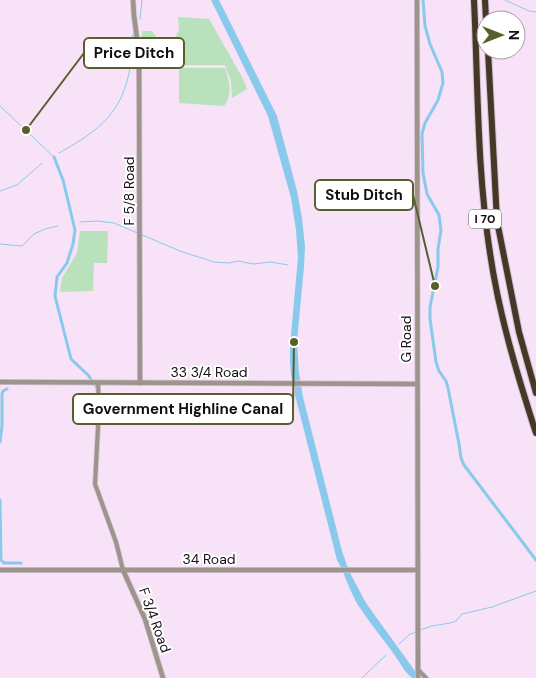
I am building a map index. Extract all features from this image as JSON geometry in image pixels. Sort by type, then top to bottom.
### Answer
[{"type":"highway","name":"I 70","points":[[474,0],[483,196],[490,253],[507,337],[536,433]]},
{"type":"highway","name":"I 70","points":[[489,60],[497,221],[520,332],[536,393]]},
{"type":"street","name":"F 5/8 Road","points":[[133,0],[139,54],[140,383]]},
{"type":"street","name":"G Road","points":[[417,0],[418,674]]},
{"type":"street","name":"33 3/4 Road","points":[[0,382],[417,384]]},
{"type":"street","points":[[98,383],[99,409],[95,484],[116,542],[123,570]]},
{"type":"street","name":"34 Road","points":[[0,570],[417,570]]},
{"type":"street","name":"F 3/4 Road","points":[[123,570],[145,619],[163,678]]},
{"type":"street","points":[[418,674],[426,678]]},
{"type":"green space","points":[[178,17],[209,19],[247,89],[232,98],[231,81],[225,65],[142,65],[142,31],[152,31],[157,38],[175,39],[179,29]]},
{"type":"green space","points":[[225,68],[229,83],[229,97],[224,106],[179,103],[179,69]]},
{"type":"green space","points":[[80,231],[108,231],[107,263],[94,263],[93,291],[60,292],[62,278],[77,253]]},
{"type":"water","points":[[211,0],[219,0],[277,116],[297,191],[305,247],[297,341],[299,373],[303,397],[342,551],[349,571],[366,603],[420,678],[412,678],[405,671],[364,614],[337,560],[291,376],[290,346],[298,257],[291,198],[268,116]]},
{"type":"waterway","points":[[140,19],[142,0]]},
{"type":"waterway","points":[[423,0],[425,26],[430,44],[442,72],[443,83],[438,100],[425,123],[422,134],[423,173],[427,194],[439,215],[441,230],[438,267],[430,307],[436,362],[448,388],[461,458],[464,465],[536,560]]},
{"type":"waterway","points":[[505,0],[529,11],[536,12]]},
{"type":"waterway","points":[[59,153],[104,122],[119,101],[129,73],[134,31]]},
{"type":"waterway","points":[[0,106],[54,157]]},
{"type":"waterway","points":[[54,157],[63,180],[75,230],[67,263],[57,277],[55,296],[71,359],[88,375],[97,388]]},
{"type":"waterway","points":[[0,191],[17,185],[42,163]]},
{"type":"waterway","points":[[80,222],[98,221],[114,223],[180,251],[214,262],[229,263],[238,261],[253,264],[271,262],[288,265]]},
{"type":"waterway","points":[[0,244],[22,246],[34,234],[58,226]]},
{"type":"waterway","points":[[0,442],[2,394],[7,389]]},
{"type":"waterway","points":[[0,500],[1,560],[4,563],[21,563]]},
{"type":"waterway","points":[[420,630],[456,621],[462,614],[492,607],[536,591]]},
{"type":"waterway","points":[[399,644],[410,634],[416,632]]},
{"type":"waterway","points":[[362,678],[386,655]]},
{"type":"place","name":"Price Ditch","points":[[26,130]]},
{"type":"place","name":"Stub Ditch","points":[[435,286]]},
{"type":"place","name":"Government Highline Canal","points":[[294,342]]}]
